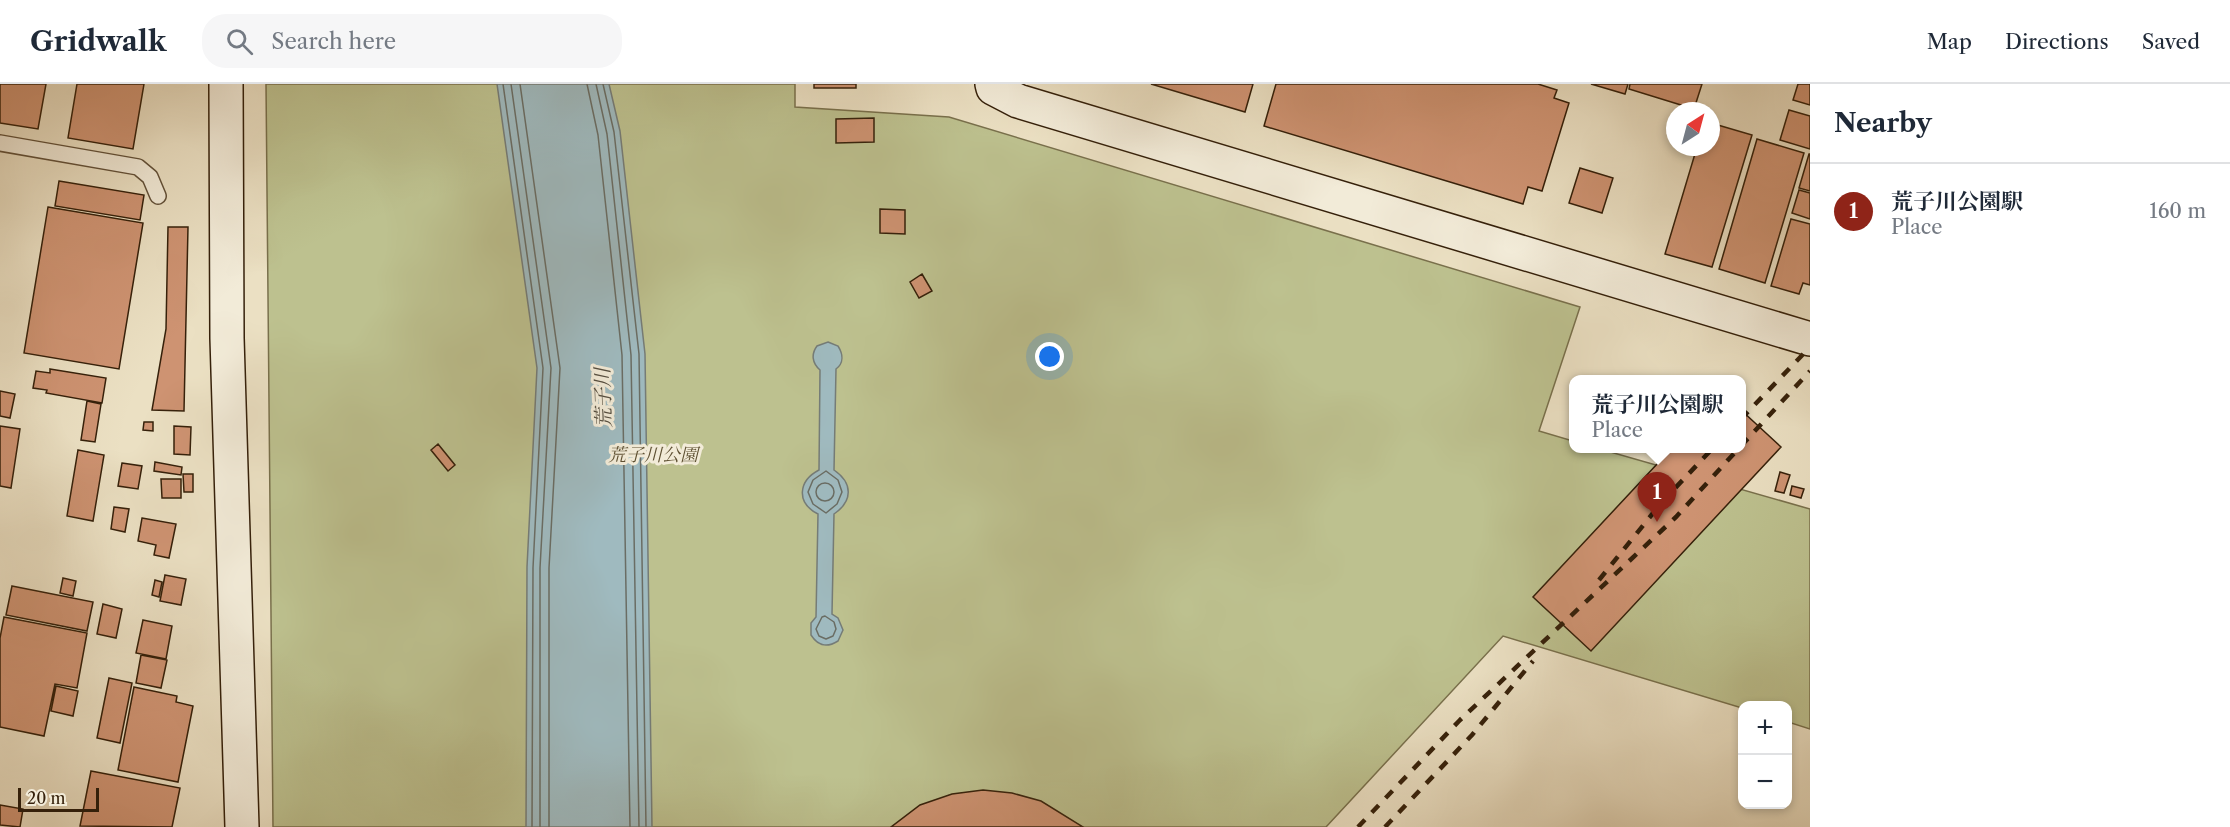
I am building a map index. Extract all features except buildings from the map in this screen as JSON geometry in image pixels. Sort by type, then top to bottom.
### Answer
[{"type":"street","points":[[226,84],[227,338],[242,827]]},
{"type":"street","points":[[992,84],[993,88],[1018,101],[1810,339]]},
{"type":"lane","points":[[0,143],[138,166],[150,177],[158,196]]},
{"type":"green space","name":"荒子川公園","points":[[266,84],[795,84],[795,107],[949,117],[1580,307],[1539,431],[1569,440],[1569,453],[1614,453],[1810,509],[1810,729],[1792,723],[1792,701],[1738,701],[1738,707],[1503,636],[1326,827],[273,827]]},
{"type":"water","name":"荒子川","points":[[497,84],[609,84],[620,131],[645,354],[652,827],[526,827],[527,567],[537,368]]},
{"type":"water","points":[[828,342],[838,346],[842,355],[836,369],[834,470],[845,481],[848,492],[845,503],[834,514],[832,614],[838,618],[843,630],[838,641],[823,645],[811,635],[811,623],[816,617],[818,514],[806,504],[802,492],[807,480],[819,470],[820,370],[815,364],[813,355],[817,346]]},
{"type":"railway","points":[[1746,414],[1810,347]]},
{"type":"railway","points":[[1746,441],[1810,371]]},
{"type":"railway","points":[[1599,580],[1662,502],[1708,453]]},
{"type":"railway","points":[[1358,827],[1460,720],[1676,517],[1734,453]]},
{"type":"railway","points":[[1385,827],[1472,735],[1533,661]]},
{"type":"place","name":"荒子川公園駅","points":[[1657,522]]}]
